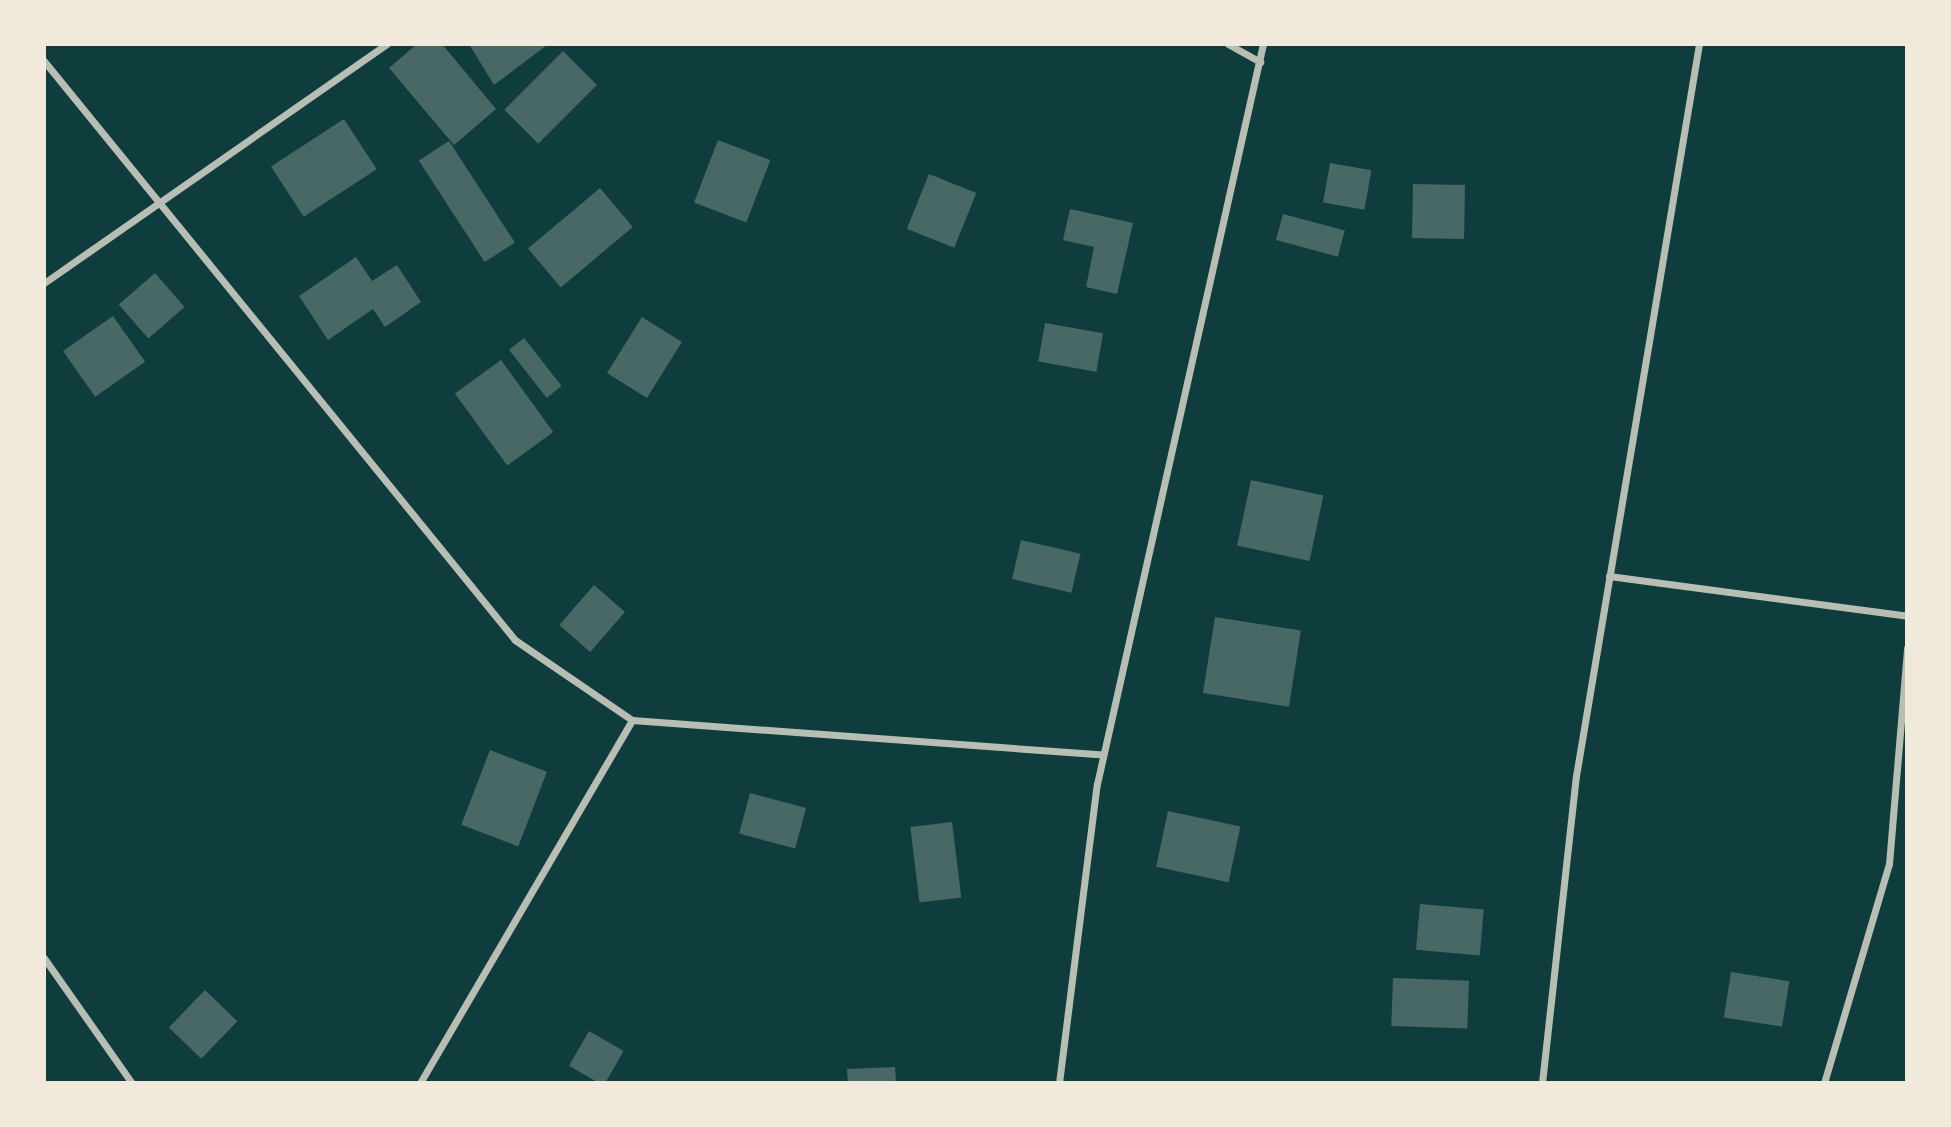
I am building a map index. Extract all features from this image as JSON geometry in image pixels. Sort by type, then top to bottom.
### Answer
[{"type":"street","points":[[44,283],[387,44]]},
{"type":"street","points":[[1227,44],[1260,62]]},
{"type":"street","points":[[1059,1083],[1103,755],[1263,44]]},
{"type":"street","points":[[1542,1083],[1576,776],[1699,44]]},
{"type":"street","points":[[44,61],[515,640],[632,720],[1103,755]]},
{"type":"street","points":[[1609,576],[1907,616]]},
{"type":"street","points":[[1824,1083],[1889,864],[1907,648]]},
{"type":"street","points":[[420,1083],[632,720]]},
{"type":"street","points":[[44,958],[132,1083]]},
{"type":"building","points":[[417,44],[442,44],[496,109],[454,145],[389,68]]},
{"type":"building","points":[[469,44],[546,44],[547,45],[494,85]]},
{"type":"building","points":[[563,51],[597,85],[538,144],[504,110]]},
{"type":"building","points":[[344,119],[377,169],[304,217],[271,166]]},
{"type":"building","points":[[718,140],[770,160],[746,223],[694,203]]},
{"type":"building","points":[[449,141],[515,242],[485,262],[419,161]]},
{"type":"building","points":[[1330,163],[1371,170],[1364,210],[1323,202]]},
{"type":"building","points":[[929,174],[976,193],[954,248],[907,229]]},
{"type":"building","points":[[1413,184],[1465,185],[1464,239],[1412,238]]},
{"type":"building","points":[[600,188],[633,227],[561,287],[528,248]]},
{"type":"building","points":[[1070,209],[1133,223],[1117,294],[1086,287],[1094,247],[1063,240]]},
{"type":"building","points":[[1283,214],[1345,231],[1338,257],[1276,240]]},
{"type":"building","points":[[356,257],[372,281],[397,265],[421,302],[385,327],[373,309],[328,340],[299,296]]},
{"type":"building","points":[[155,273],[185,307],[148,338],[119,304]]},
{"type":"building","points":[[113,316],[145,362],[95,397],[63,351]]},
{"type":"building","points":[[642,317],[682,342],[647,398],[607,373]]},
{"type":"building","points":[[1045,323],[1103,333],[1096,372],[1038,361]]},
{"type":"building","points":[[524,338],[562,386],[547,398],[509,350]]},
{"type":"building","points":[[501,360],[553,432],[507,466],[455,394]]},
{"type":"building","points":[[1251,480],[1323,495],[1309,561],[1237,546]]},
{"type":"building","points":[[1021,540],[1080,554],[1071,593],[1012,579]]},
{"type":"building","points":[[594,585],[625,612],[590,652],[559,625]]},
{"type":"building","points":[[1215,617],[1301,631],[1289,707],[1203,693]]},
{"type":"building","points":[[490,750],[547,772],[518,847],[461,825]]},
{"type":"building","points":[[750,793],[806,808],[795,849],[739,834]]},
{"type":"building","points":[[1168,811],[1240,826],[1229,882],[1156,867]]},
{"type":"building","points":[[952,822],[961,897],[920,903],[910,827]]},
{"type":"building","points":[[1420,904],[1484,910],[1480,955],[1416,950]]},
{"type":"building","points":[[1731,972],[1789,981],[1782,1027],[1724,1017]]},
{"type":"building","points":[[1393,978],[1469,981],[1467,1029],[1391,1026]]},
{"type":"building","points":[[205,990],[237,1021],[201,1059],[169,1027]]},
{"type":"building","points":[[589,1031],[624,1051],[605,1083],[599,1083],[569,1066]]},
{"type":"building","points":[[895,1067],[896,1083],[848,1083],[847,1069]]}]
